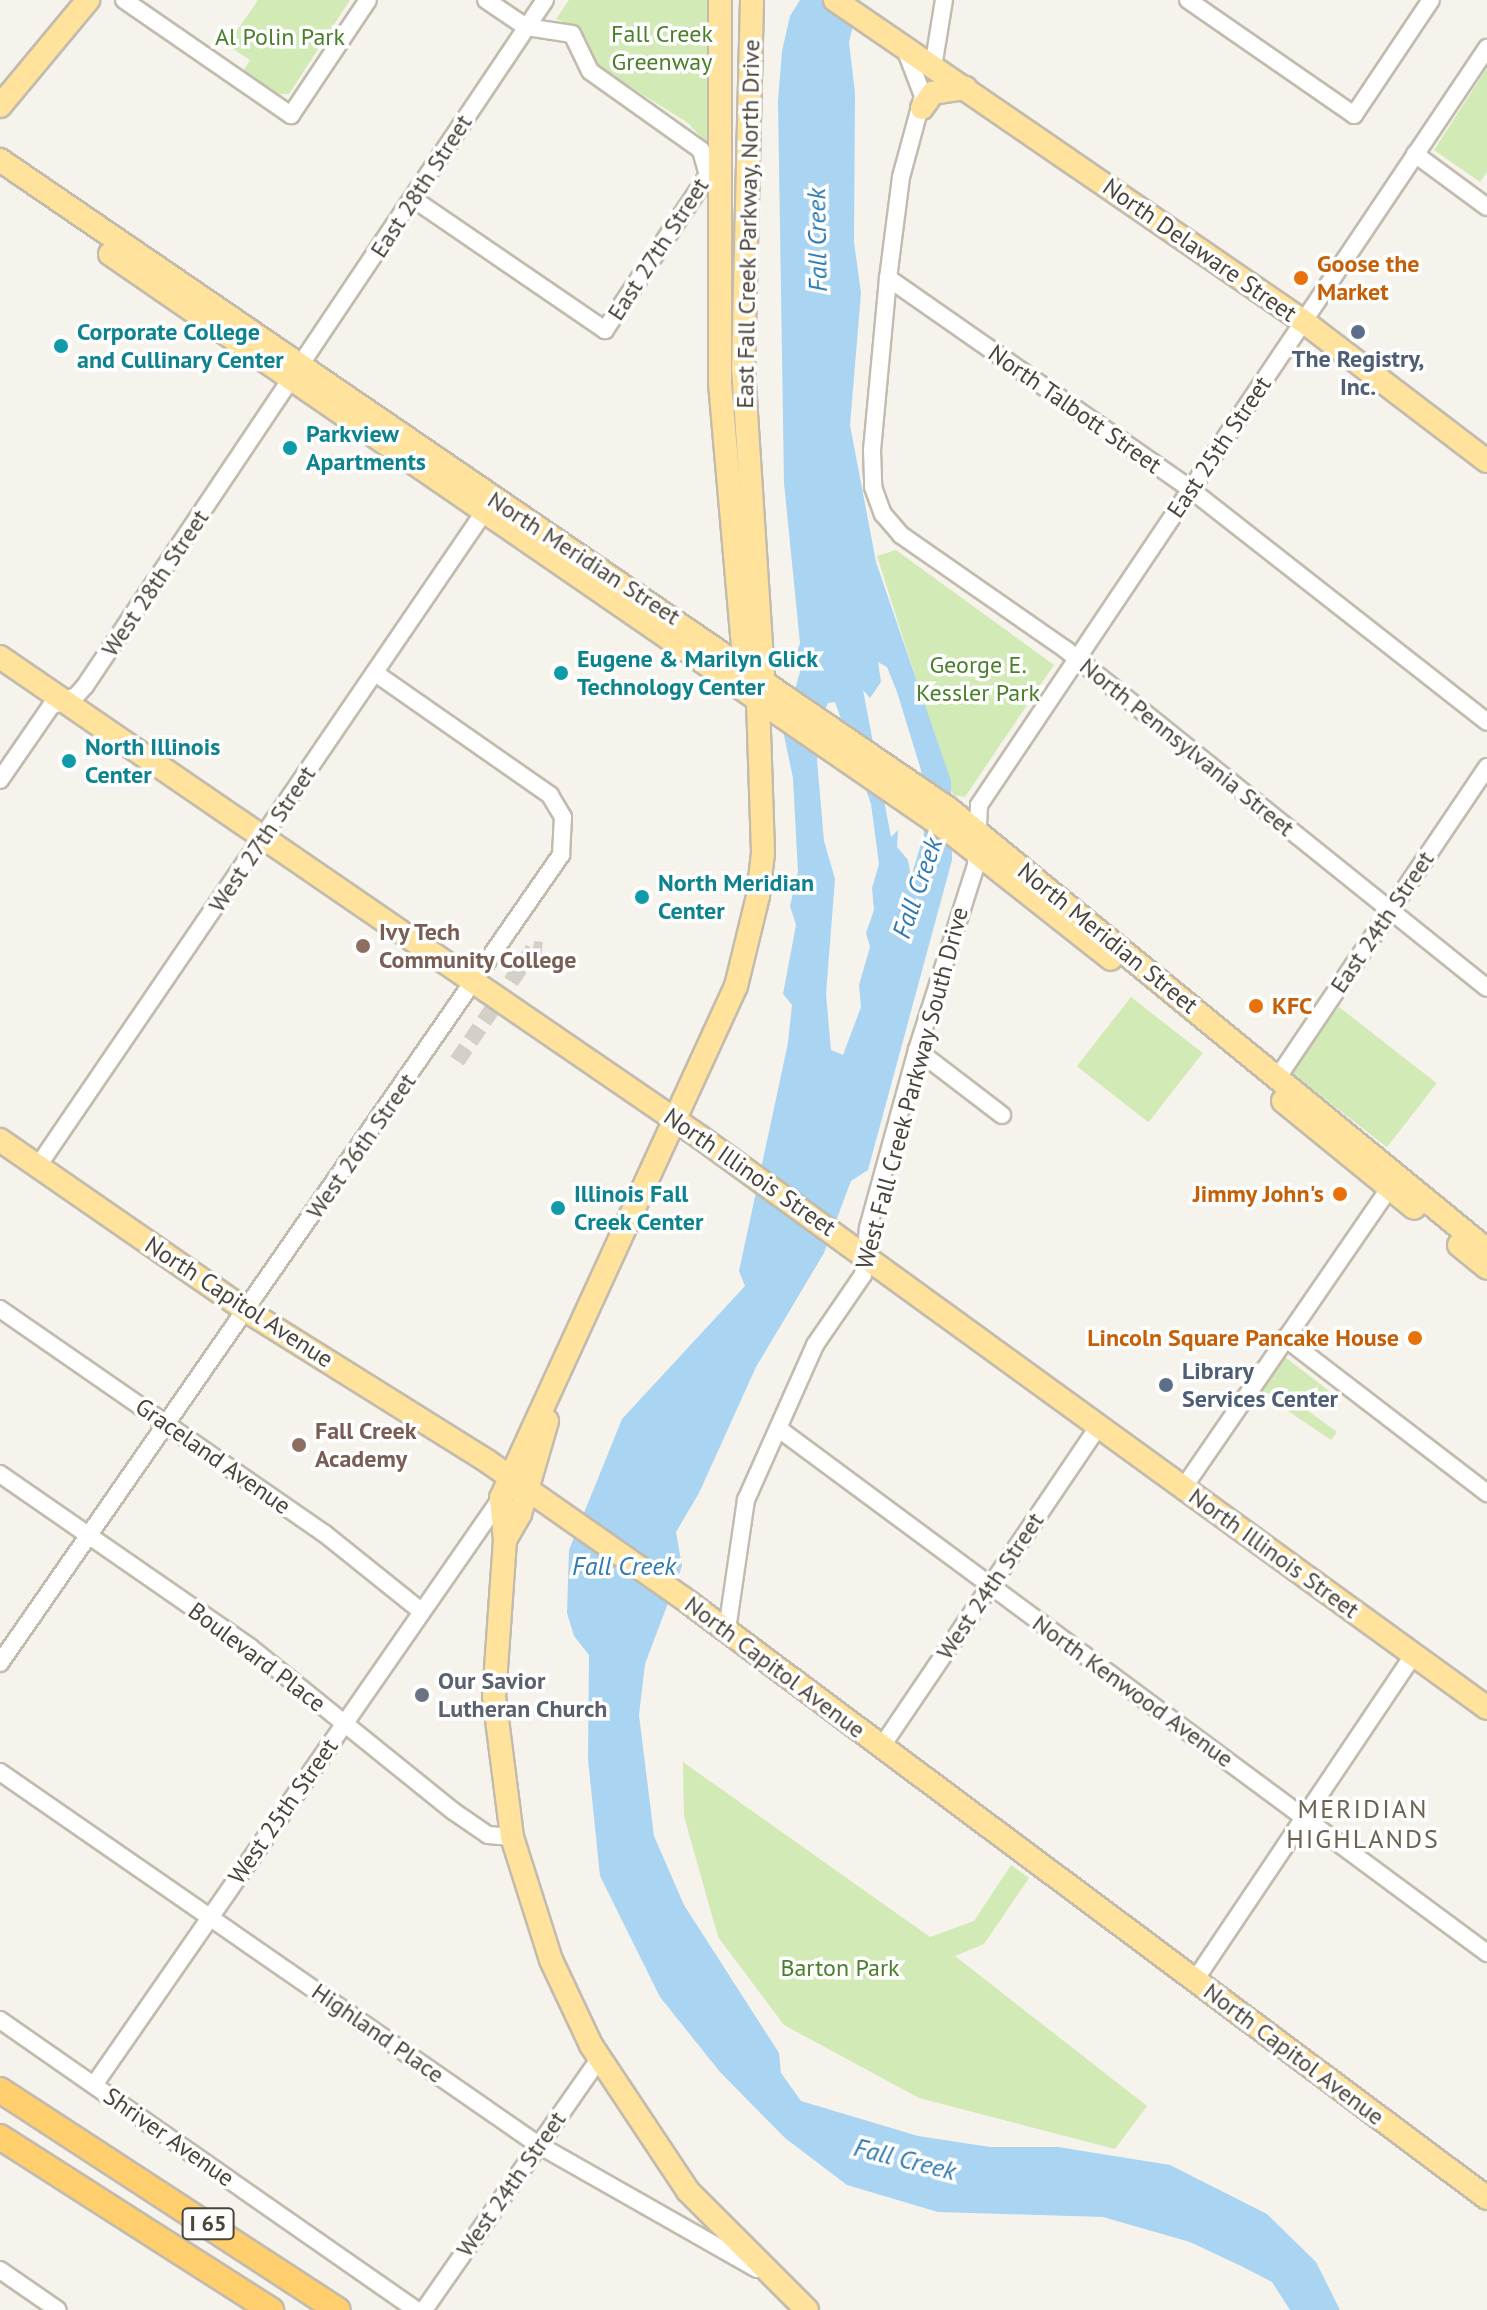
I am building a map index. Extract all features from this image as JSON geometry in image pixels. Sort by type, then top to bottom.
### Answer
[{"type":"highway","points":[[0,2082],[78,2138]]},
{"type":"highway","name":"I 65","points":[[0,2090],[338,2310]]},
{"type":"highway","name":"I 65","points":[[0,2137],[271,2310]]},
{"type":"highway","points":[[162,2241],[252,2310]]},
{"type":"main road","points":[[0,106],[88,0]]},
{"type":"main road","name":"East Fall Creek Parkway, North Drive","points":[[720,0],[720,383],[745,666],[769,693]]},
{"type":"main road","points":[[735,0],[735,47],[749,123]]},
{"type":"main road","name":"East Fall Creek Parkway, North Drive","points":[[752,0],[743,392],[769,693]]},
{"type":"main road","name":"North Delaware Street","points":[[835,0],[1303,321],[1487,461]]},
{"type":"main road","points":[[922,108],[933,93],[966,88]]},
{"type":"main road","name":"North Meridian Street","points":[[0,160],[297,371],[484,512],[769,693],[949,820],[977,854],[1487,1268]]},
{"type":"main road","name":"North Meridian Street","points":[[0,178],[745,666]]},
{"type":"main road","name":"North Illinois Street","points":[[0,657],[474,986],[676,1120],[1487,1708]]},
{"type":"main road","points":[[769,693],[758,896],[736,986],[567,1359],[518,1481],[505,1540],[494,1696],[512,1837],[551,1960],[599,2059],[688,2191],[767,2274],[807,2310]]},
{"type":"main road","name":"North Meridian Street","points":[[769,693],[783,717],[949,820],[975,830],[1487,1250]]},
{"type":"main road","name":"North Capitol Avenue","points":[[0,1140],[247,1311],[548,1502],[727,1630],[1487,2198]]},
{"type":"main road","points":[[505,1540],[501,1498],[518,1481]]},
{"type":"street","points":[[124,0],[291,115],[368,0]]},
{"type":"street","points":[[486,0],[526,27]]},
{"type":"street","name":"East 28th Street","points":[[297,371],[545,0]]},
{"type":"street","points":[[933,67],[944,0]]},
{"type":"street","points":[[1188,0],[1354,115],[1431,0]]},
{"type":"street","name":"East 27th Street","points":[[412,198],[605,330],[705,180],[708,166],[691,142],[590,71],[572,34],[526,27]]},
{"type":"street","points":[[888,278],[901,177],[922,108],[922,89],[901,46]]},
{"type":"street","name":"East 25th Street","points":[[977,854],[975,830],[979,805],[1487,48]]},
{"type":"street","points":[[1415,154],[1487,207]]},
{"type":"street","name":"North Talbott Street","points":[[888,278],[1190,489],[1487,722]]},
{"type":"street","name":"North Pennsylvania Street","points":[[888,278],[872,450],[873,487],[883,514],[901,535],[1076,658],[1487,988]]},
{"type":"street","name":"West 28th Street","points":[[0,780],[51,706],[85,686],[297,371]]},
{"type":"street","name":"West 27th Street","points":[[38,1166],[484,512]]},
{"type":"street","name":"West 26th Street","points":[[0,1663],[557,864],[564,843],[563,817],[537,784],[375,673]]},
{"type":"street","name":"East 24th Street","points":[[1278,1077],[1487,767]]},
{"type":"street","name":"West Fall Creek Parkway South Drive","points":[[727,1630],[746,1500],[815,1345],[863,1275],[858,1249],[977,854]]},
{"type":"street","points":[[917,1050],[1002,1115]]},
{"type":"street","points":[[1184,1487],[1389,1189]]},
{"type":"street","name":"Graceland Avenue","points":[[0,1309],[325,1534],[421,1611]]},
{"type":"street","points":[[1285,1338],[1487,1493]]},
{"type":"street","name":"West 24th Street","points":[[882,1746],[1099,1425]]},
{"type":"street","name":"North Kenwood Avenue","points":[[779,1429],[1487,1953]]},
{"type":"street","name":"Boulevard Place","points":[[0,1474],[251,1648],[453,1811],[488,1835],[512,1837]]},
{"type":"street","name":"West 25th Street","points":[[94,2085],[501,1498]]},
{"type":"street","points":[[1195,1980],[1414,1654]]},
{"type":"street","name":"Highland Place","points":[[0,1772],[537,2144],[767,2274]]},
{"type":"street","name":"Shriver Avenue","points":[[0,2020],[416,2310]]},
{"type":"street","name":"West 24th Street","points":[[424,2310],[599,2059]]},
{"type":"street","points":[[0,2270],[58,2310]]},
{"type":"green space","name":"Al Polin Park","points":[[258,0],[350,0],[289,94],[278,94],[244,70],[250,60],[227,45]]},
{"type":"green space","name":"Fall Creek Greenway","points":[[569,0],[710,0],[714,151],[688,123],[594,64],[579,28],[556,19]]},
{"type":"green space","points":[[1487,68],[1487,172],[1480,182],[1434,150]]},
{"type":"green space","name":"George E. Kessler Park","points":[[896,550],[1054,665],[965,797],[953,795],[877,556]]},
{"type":"green space","points":[[1131,997],[1203,1053],[1149,1122],[1077,1066]]},
{"type":"green space","points":[[1339,1007],[1437,1083],[1387,1147],[1289,1071]]},
{"type":"green space","points":[[1285,1357],[1337,1397],[1328,1411],[1315,1401],[1307,1410],[1337,1432],[1331,1440],[1260,1392]]},
{"type":"green space","name":"Barton Park","points":[[683,1762],[930,1937],[974,1921],[1011,1865],[1029,1878],[984,1944],[955,1956],[1147,2106],[1115,2149],[919,2098],[784,2025],[718,1937],[684,1816]]},
{"type":"water","name":"Fall Creek","points":[[800,0],[859,0],[849,42],[855,93],[854,242],[861,293],[850,425],[876,562],[951,781],[952,860],[868,1170],[851,1181],[824,1253],[756,1367],[699,1493],[676,1532],[682,1566],[645,1664],[639,1715],[654,1836],[684,1905],[779,2053],[781,2073],[801,2101],[918,2136],[990,2147],[1058,2147],[1170,2165],[1267,2214],[1316,2262],[1340,2310],[1290,2310],[1272,2282],[1241,2266],[1190,2242],[1103,2217],[938,2212],[847,2185],[785,2138],[720,2072],[660,1997],[600,1876],[588,1759],[589,1655],[574,1636],[567,1613],[569,1550],[622,1419],[745,1286],[739,1271],[788,1043],[792,1005],[783,994],[796,925],[790,906],[798,872],[793,778],[783,731],[802,665],[796,656],[800,643],[784,483],[778,101],[782,51],[790,16]],"holes":[[[878,662],[887,667],[897,692],[921,770],[924,834],[911,877],[908,860],[897,847],[898,830],[891,837],[863,690],[870,698],[881,682]],[[835,702],[871,804],[879,864],[872,888],[874,910],[866,933],[870,947],[859,985],[861,1007],[843,1055],[831,1050],[826,994],[835,879],[824,841],[817,760],[824,713],[828,703]]]},
{"type":"tunnel","points":[[457,1061],[533,949],[542,950]]},
{"type":"place","name":"Goose the Market","points":[[1301,278]]},
{"type":"place","name":"The Registry, Inc.","points":[[1358,332]]},
{"type":"place","name":"Corporate College and Cullinary Center","points":[[61,346]]},
{"type":"place","name":"Parkview Apartments","points":[[290,448]]},
{"type":"place","name":"Eugene & Marilyn Glick Technology Center","points":[[561,673]]},
{"type":"place","name":"North Illinois Center","points":[[69,761]]},
{"type":"place","name":"North Meridian Center","points":[[642,897]]},
{"type":"place","name":"Ivy Tech Community College","points":[[363,946]]},
{"type":"place","name":"KFC","points":[[1256,1006]]},
{"type":"place","name":"Jimmy John's","points":[[1340,1194]]},
{"type":"place","name":"Illinois Fall Creek Center","points":[[558,1208]]},
{"type":"place","name":"Lincoln Square Pancake House","points":[[1415,1338]]},
{"type":"place","name":"Library Services Center","points":[[1166,1385]]},
{"type":"place","name":"Fall Creek Academy","points":[[299,1445]]},
{"type":"place","name":"Our Savior Lutheran Church","points":[[422,1695]]},
{"type":"district","name":"MERIDIAN HIGHLANDS","points":[[1363,1824]]}]
